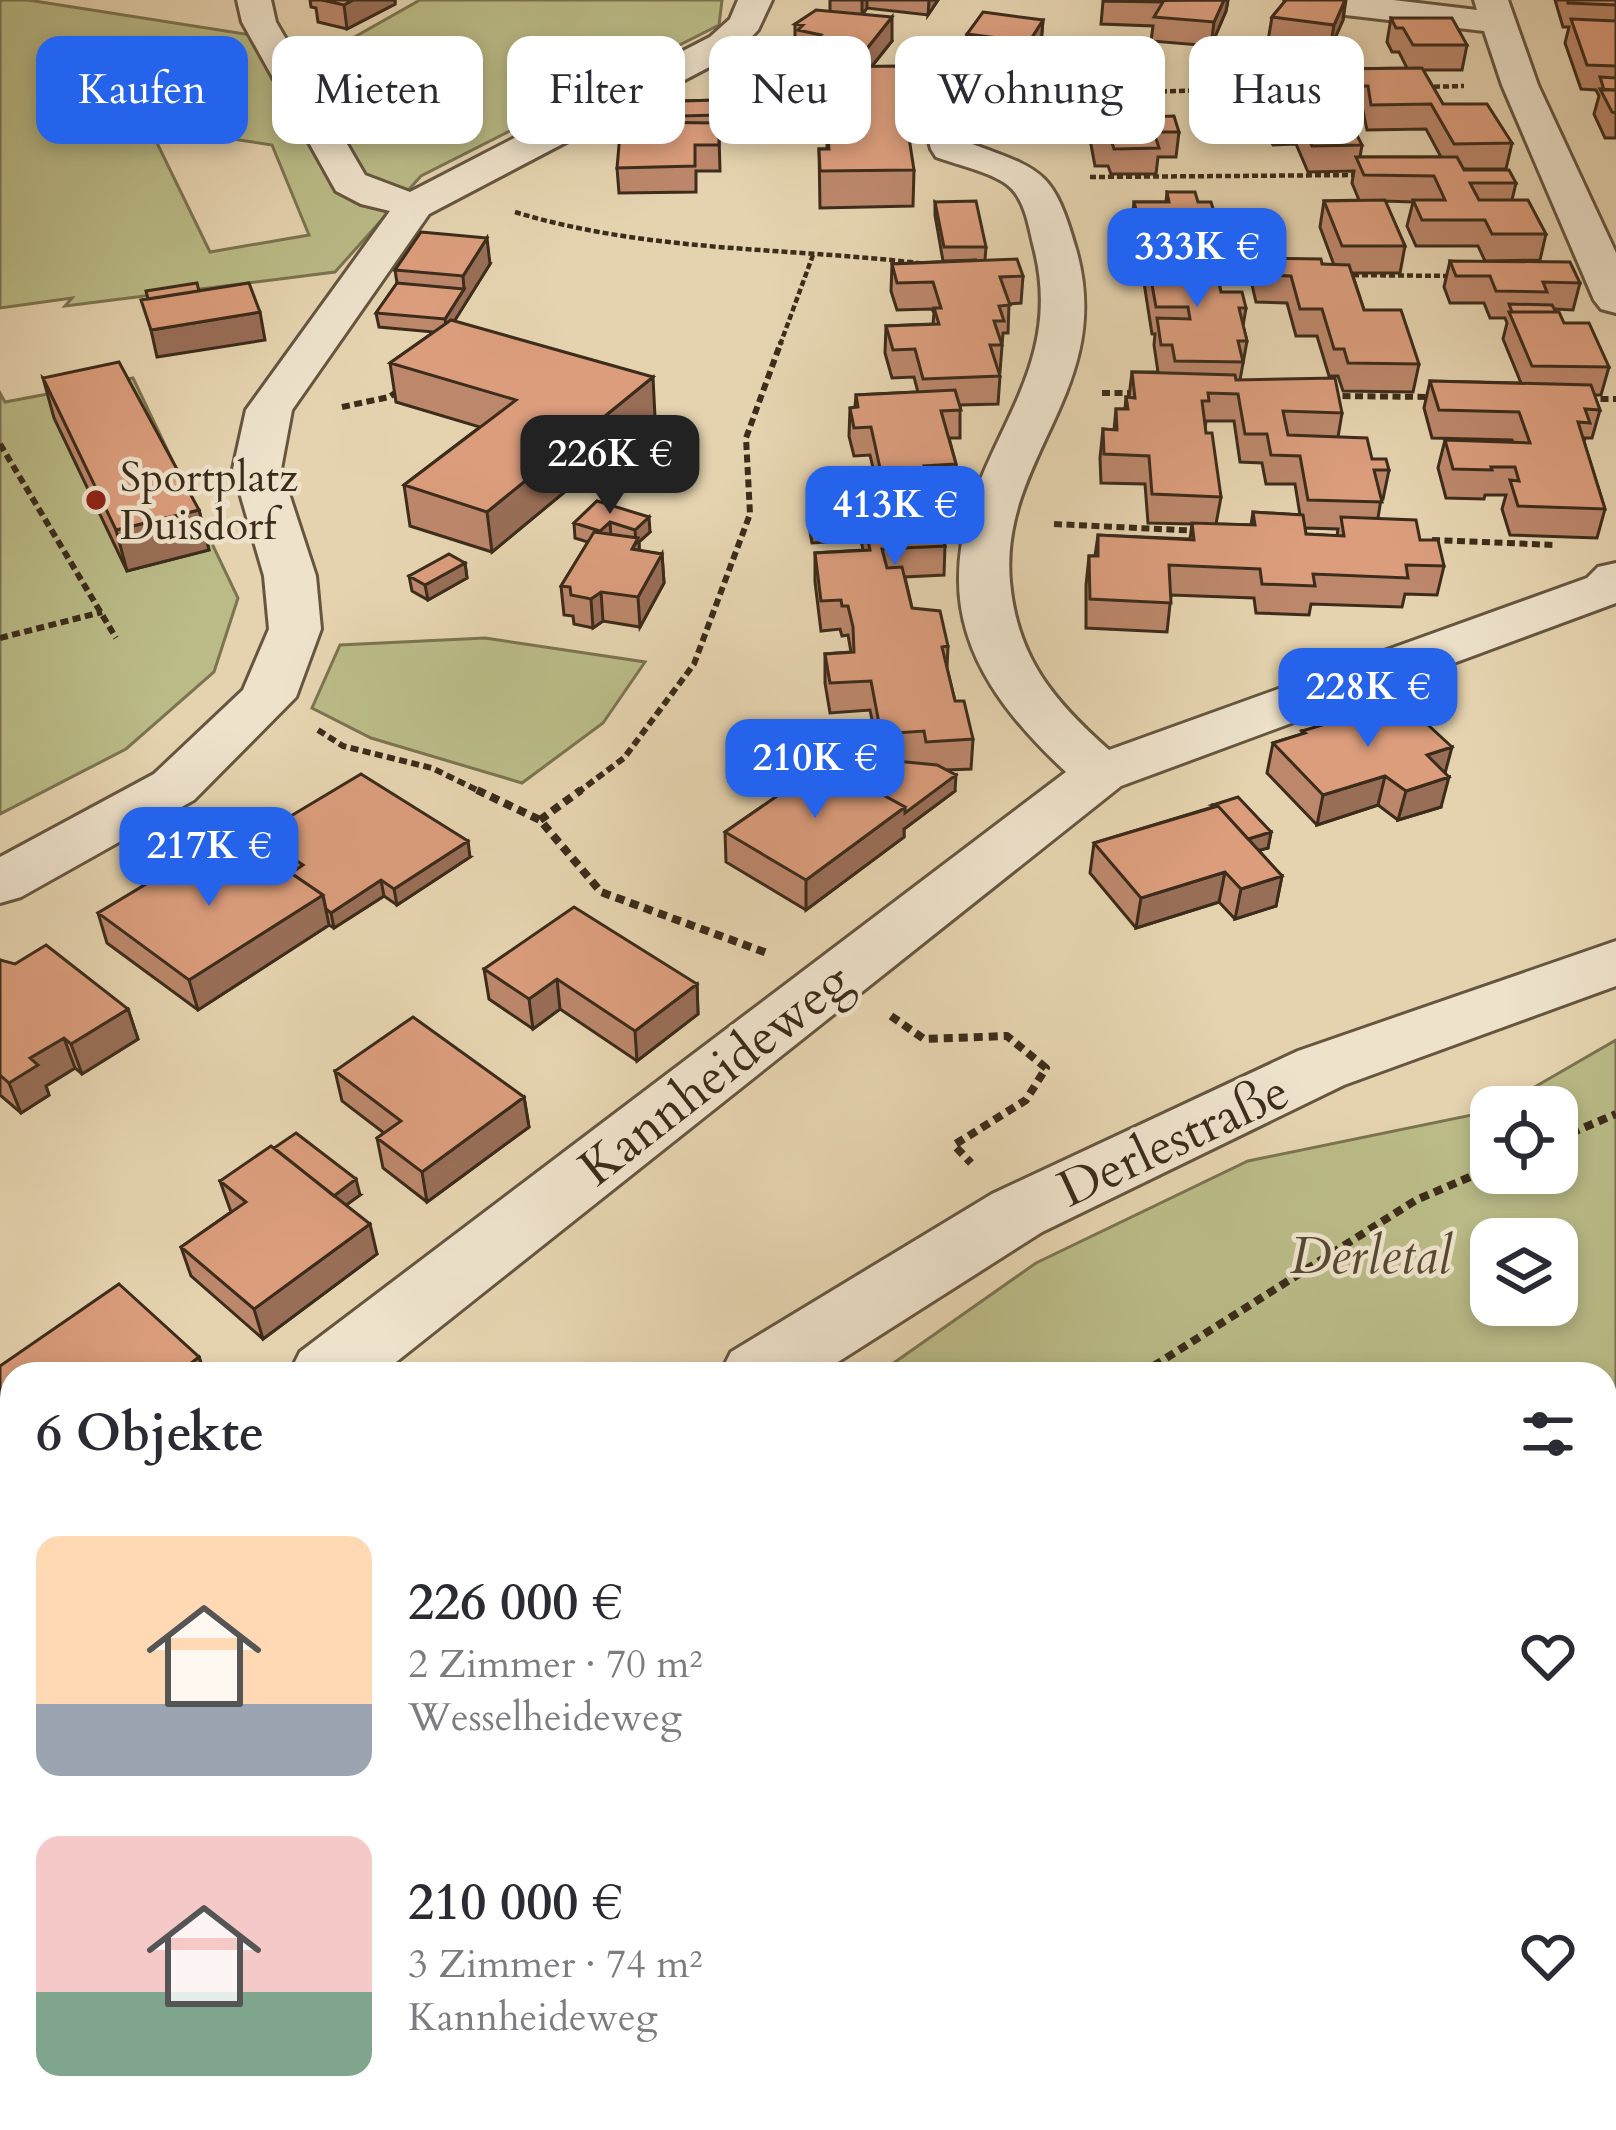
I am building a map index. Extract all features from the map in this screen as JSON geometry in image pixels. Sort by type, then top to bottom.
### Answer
[{"type":"street","points":[[254,0],[259,22],[350,183],[375,196],[415,205]]},
{"type":"street","points":[[0,883],[174,787],[268,698],[295,629],[290,576],[257,469],[268,410],[415,205],[723,45],[746,23],[755,0]]},
{"type":"street","points":[[1301,0],[1493,11],[1520,85],[1616,300]]},
{"type":"street","points":[[949,144],[950,149],[1009,171],[1045,209],[1061,273],[1065,326],[1047,392],[1015,454],[989,522],[984,581],[997,649],[1040,718],[1101,773]]},
{"type":"street","name":"Kannheideweg","points":[[342,1362],[1101,773],[1605,589],[1593,562]]},
{"type":"street","name":"Derlestraße","points":[[777,1362],[1017,1213],[1321,1068],[1616,963]]},
{"type":"path","points":[[1424,87],[1520,85]]},
{"type":"path","points":[[1009,171],[1046,144]]},
{"type":"path","points":[[1009,171],[1372,175]]},
{"type":"path","points":[[566,230],[813,255],[861,254],[948,268],[1156,274]]},
{"type":"path","points":[[540,820],[624,758],[694,664],[750,514],[746,438],[813,255]]},
{"type":"path","points":[[1204,274],[1275,275]]},
{"type":"path","points":[[1322,275],[1464,277]]},
{"type":"path","points":[[346,406],[389,397],[406,385]]},
{"type":"path","points":[[1047,392],[1142,394]]},
{"type":"path","points":[[1308,395],[1450,397]]},
{"type":"path","points":[[1569,398],[1616,399]]},
{"type":"path","points":[[0,444],[116,638]]},
{"type":"path","points":[[989,522],[1221,531]]},
{"type":"path","points":[[1430,540],[1593,562]]},
{"type":"path","points":[[0,638],[102,612]]},
{"type":"path","points":[[268,698],[343,746],[432,768],[540,820],[601,892],[838,977],[924,1040],[1006,1036],[1046,1068],[1026,1100],[954,1145],[1017,1213]]},
{"type":"path","points":[[1578,1130],[1616,1114]]},
{"type":"path","points":[[1160,1362],[1416,1200],[1470,1177]]},
{"type":"green space","points":[[0,0],[28,0],[272,38],[272,144],[483,144],[483,36],[356,36],[420,0],[722,0],[719,25],[685,42],[685,36],[507,36],[507,132],[421,176],[335,272],[65,306],[72,298],[0,308]],"holes":[[[36,36],[248,36],[248,141],[272,145],[309,235],[210,252],[157,144],[36,144]]]},
{"type":"green space","name":"Sportplatz Duisdorf","points":[[133,378],[238,598],[214,672],[126,749],[0,814],[0,393],[5,402]]},
{"type":"green space","points":[[485,638],[645,662],[603,723],[522,783],[371,738],[312,708],[340,645]]},
{"type":"green space","name":"Derletal","points":[[1616,1040],[1616,1362],[895,1362],[1036,1263],[1248,1161],[1470,1115],[1470,1194],[1578,1194],[1578,1086],[1536,1086]]},
{"type":"building","points":[[1224,0],[1214,22],[1154,17],[1163,2],[1103,1]]},
{"type":"building","points":[[1286,0],[1345,0],[1334,25],[1272,17]]},
{"type":"building","points":[[1616,0],[1616,5],[1568,3]]},
{"type":"building","points":[[816,10],[892,17],[871,43],[871,36],[820,36],[798,30],[803,25],[795,24]]},
{"type":"building","points":[[983,12],[1043,20],[1033,36],[967,34]]},
{"type":"building","points":[[1391,18],[1452,18],[1467,45],[1413,45]]},
{"type":"building","points":[[1571,19],[1616,21],[1616,66],[1587,65]]},
{"type":"building","points":[[871,66],[895,66],[895,144],[910,144],[914,170],[820,171],[819,149],[829,149],[829,144],[871,144]]},
{"type":"building","points":[[1422,68],[1443,104],[1487,104],[1512,143],[1454,144],[1431,104],[1371,105],[1364,69]]},
{"type":"building","points":[[1600,77],[1616,78],[1616,90],[1604,90]]},
{"type":"building","points":[[1600,89],[1616,90],[1616,113],[1612,112]]},
{"type":"building","points":[[709,100],[709,115],[685,116],[685,101]]},
{"type":"building","points":[[1165,116],[1174,116],[1179,132],[1165,132]]},
{"type":"building","points":[[685,123],[709,123],[709,144],[719,144],[695,145],[695,166],[617,168],[619,144],[685,144]]},
{"type":"building","points":[[1112,144],[1158,144],[1159,148],[1114,149]]},
{"type":"building","points":[[1356,157],[1457,157],[1464,170],[1509,170],[1516,183],[1470,183],[1479,200],[1528,200],[1546,234],[1492,234],[1485,220],[1422,220],[1413,200],[1445,200],[1434,176],[1364,175]]},
{"type":"building","points":[[1167,192],[1195,192],[1198,202],[1211,202],[1220,231],[1170,237],[1167,228],[1141,228],[1134,202],[1169,202]]},
{"type":"building","points":[[1385,200],[1405,246],[1342,246],[1324,201]]},
{"type":"building","points":[[976,201],[986,247],[944,247],[935,202]]},
{"type":"building","points":[[421,232],[487,238],[463,276],[395,270]]},
{"type":"building","points":[[1147,257],[1213,258],[1221,292],[1242,292],[1246,308],[1239,308],[1247,341],[1238,341],[1243,362],[1175,361],[1172,345],[1161,345],[1157,318],[1190,319],[1188,307],[1156,307]]},
{"type":"building","points":[[1256,258],[1321,259],[1322,264],[1349,265],[1364,310],[1401,310],[1419,364],[1348,363],[1344,349],[1334,349],[1322,309],[1300,309],[1291,276],[1261,275]]},
{"type":"building","points":[[1017,259],[1023,276],[1000,277],[1010,305],[999,306],[1004,321],[994,321],[1002,345],[990,345],[1000,376],[923,379],[915,349],[893,350],[886,326],[939,324],[934,308],[941,308],[933,282],[897,283],[892,264]]},
{"type":"building","points":[[1450,261],[1570,262],[1580,283],[1543,282],[1547,292],[1496,291],[1490,276],[1456,276]]},
{"type":"building","points":[[197,283],[199,291],[148,299],[146,291]]},
{"type":"building","points":[[249,283],[260,312],[151,330],[141,300]]},
{"type":"building","points":[[397,283],[464,289],[445,319],[376,313]]},
{"type":"building","points":[[1509,304],[1552,305],[1556,312],[1512,312]]},
{"type":"building","points":[[1509,312],[1559,312],[1564,323],[1589,323],[1609,367],[1532,366]]},
{"type":"building","points":[[451,320],[653,377],[487,512],[404,485],[516,400],[390,363]]},
{"type":"building","points":[[119,362],[199,510],[116,530],[43,378]]},
{"type":"building","points":[[1132,372],[1235,375],[1236,380],[1335,378],[1342,413],[1283,411],[1288,435],[1367,438],[1372,459],[1386,459],[1389,470],[1374,470],[1382,502],[1308,500],[1300,456],[1271,455],[1267,434],[1245,434],[1238,394],[1208,393],[1209,401],[1202,401],[1221,497],[1152,494],[1149,456],[1104,454],[1103,429],[1117,430],[1116,409],[1128,409],[1126,397],[1135,398]]},
{"type":"building","points":[[1430,381],[1591,385],[1600,410],[1585,409],[1590,423],[1578,422],[1605,509],[1518,506],[1510,480],[1519,481],[1515,467],[1453,469],[1445,440],[1530,443],[1519,412],[1439,410]]},
{"type":"building","points":[[955,390],[961,410],[941,411],[956,464],[924,466],[929,487],[941,486],[944,498],[933,499],[945,546],[882,549],[887,568],[902,567],[912,608],[940,611],[948,646],[942,647],[955,701],[964,701],[973,739],[926,742],[924,731],[881,734],[871,681],[830,683],[825,654],[854,652],[853,627],[848,606],[842,606],[841,600],[821,601],[815,553],[870,550],[862,511],[812,514],[808,492],[857,489],[853,469],[880,468],[871,427],[854,428],[850,408],[858,407],[856,395]]},
{"type":"building","points":[[597,501],[649,517],[635,530],[610,522],[600,531],[574,523]]},
{"type":"building","points":[[1253,512],[1303,515],[1306,534],[1344,536],[1341,517],[1416,520],[1420,540],[1438,540],[1444,566],[1406,565],[1408,578],[1313,574],[1315,586],[1262,584],[1260,569],[1169,565],[1171,603],[1090,599],[1089,556],[1098,556],[1098,535],[1194,540],[1192,523],[1255,525]]},
{"type":"building","points":[[594,532],[638,538],[632,549],[662,554],[638,597],[601,592],[591,599],[571,595],[570,587],[561,586]]},
{"type":"building","points":[[449,554],[465,563],[425,585],[409,576]]},
{"type":"building","points":[[1402,701],[1452,747],[1427,755],[1449,777],[1406,791],[1385,776],[1323,795],[1273,743],[1305,733],[1302,731]]},
{"type":"building","points":[[841,756],[876,775],[896,761],[937,765],[956,775],[905,813],[905,807],[825,763],[814,770],[791,757]]},
{"type":"building","points":[[825,763],[905,807],[806,880],[725,832]]},
{"type":"building","points":[[361,774],[468,841],[394,889],[381,880],[331,913],[323,895],[291,873],[303,865],[259,835]]},
{"type":"building","points":[[1238,797],[1271,832],[1248,839],[1213,805]]},
{"type":"building","points":[[1218,806],[1282,876],[1241,889],[1225,872],[1141,898],[1094,843]]},
{"type":"building","points":[[257,850],[323,895],[189,980],[98,913],[201,851],[226,869]]},
{"type":"building","points":[[574,907],[697,984],[635,1031],[557,979],[529,999],[484,969]]},
{"type":"building","points":[[46,945],[128,1009],[71,1044],[64,1038],[30,1058],[38,1065],[9,1083],[0,1075],[0,960],[15,964]]},
{"type":"building","points":[[413,1017],[524,1097],[422,1172],[377,1138],[401,1121],[335,1071]]},
{"type":"building","points":[[296,1133],[356,1179],[334,1196],[274,1148]]},
{"type":"building","points":[[271,1146],[370,1224],[254,1309],[181,1247],[246,1202],[220,1181]]},
{"type":"building","points":[[119,1284],[199,1357],[193,1362],[6,1362]]},
{"type":"place","name":"Sportplatz Duisdorf","points":[[96,500]]}]
